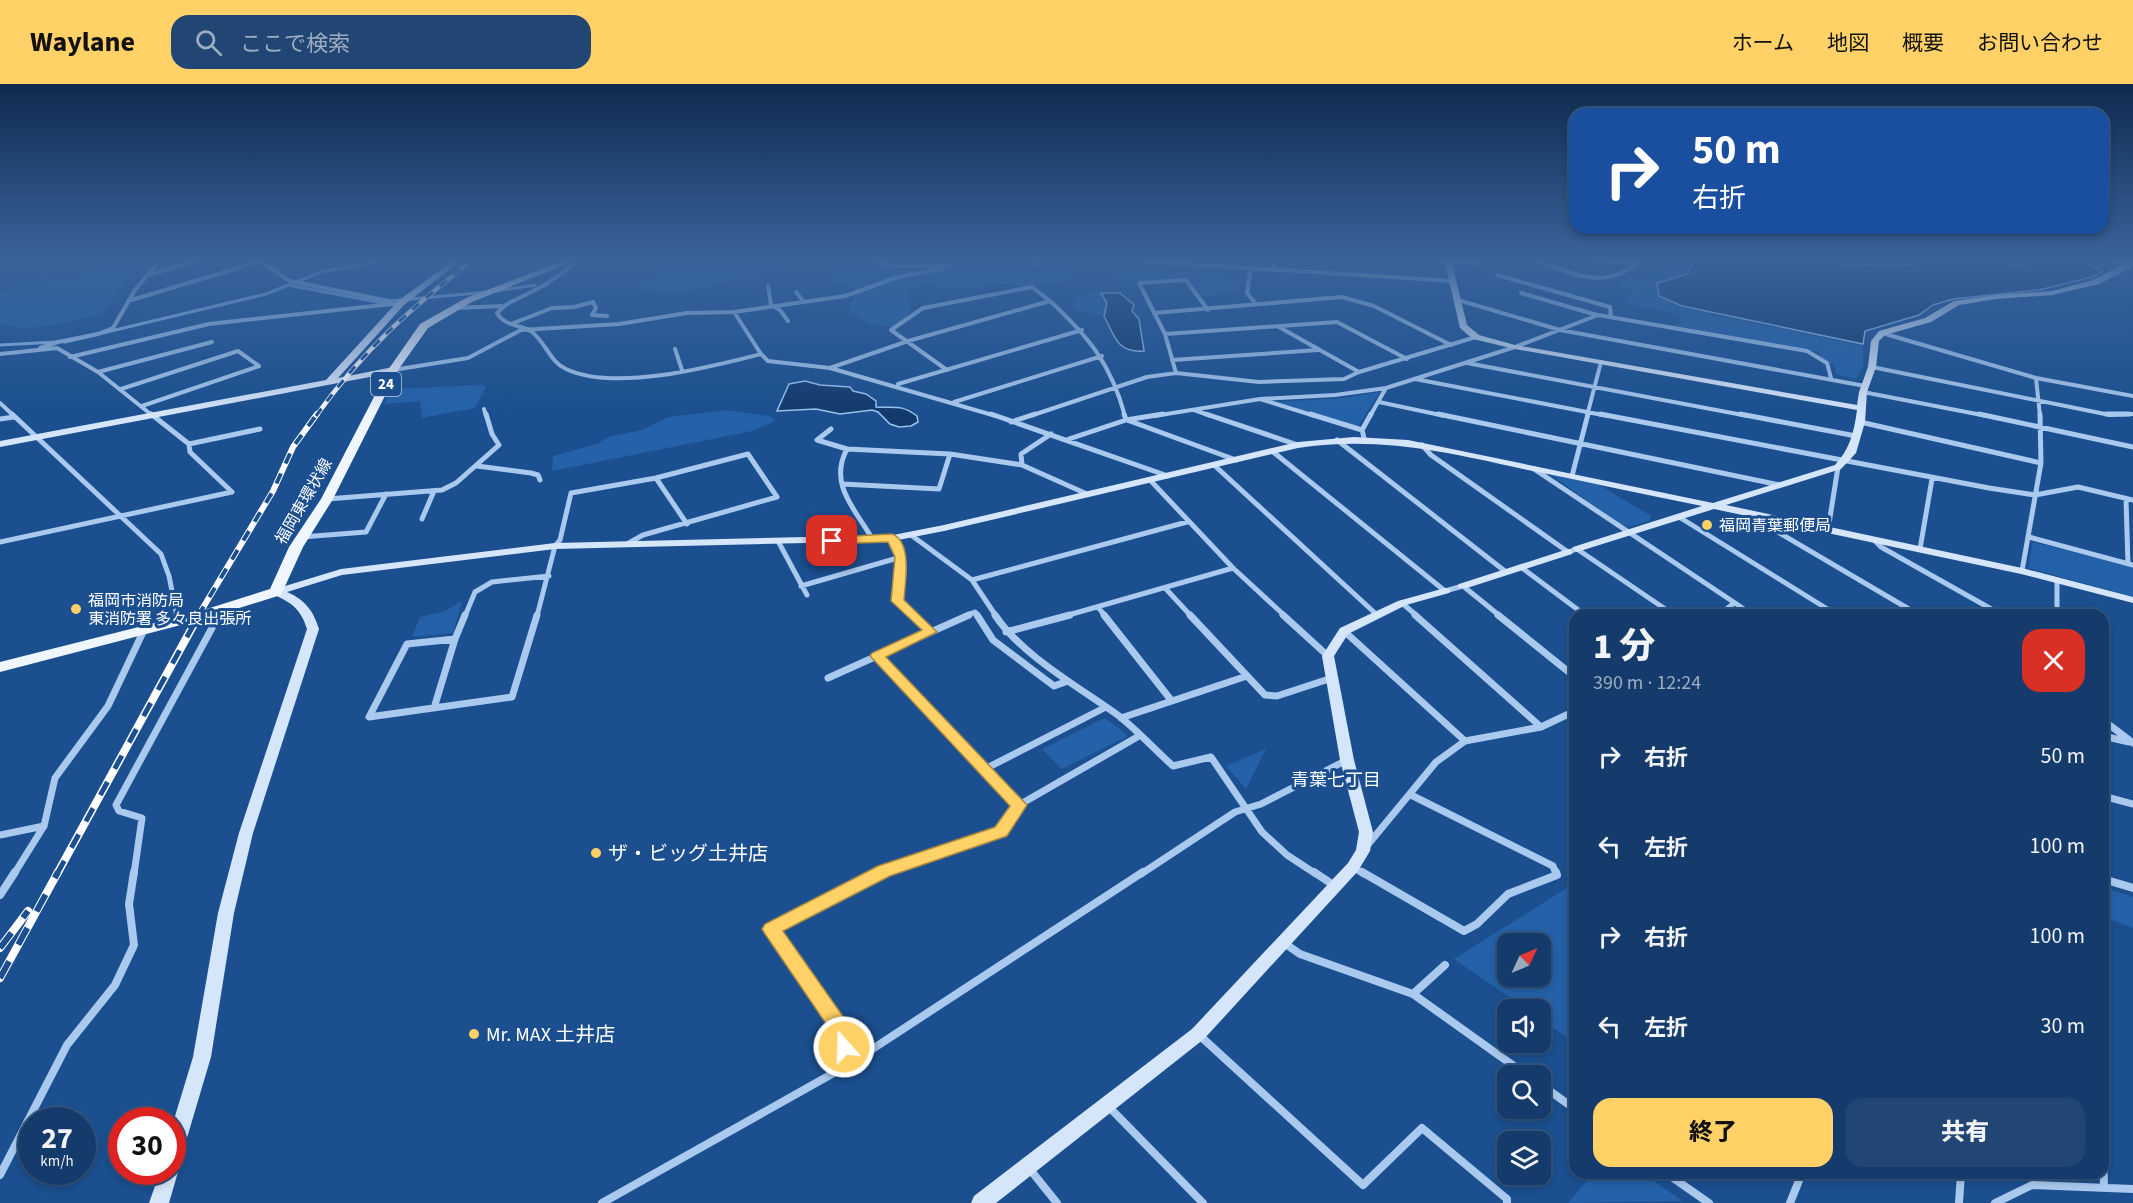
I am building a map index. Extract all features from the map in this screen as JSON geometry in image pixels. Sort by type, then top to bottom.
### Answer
[{"type":"main road","name":"福岡東環状線","points":[[276,592],[302,537],[327,499],[393,370],[424,326],[446,311]]},
{"type":"main road","points":[[0,667],[145,630],[276,592]]},
{"type":"street","points":[[40,349],[49,343],[111,330],[124,311]]},
{"type":"street","points":[[69,357],[209,324],[326,311]]},
{"type":"street","points":[[330,381],[394,311]]},
{"type":"street","points":[[498,311],[499,317],[532,332],[549,357],[567,370],[606,377],[629,377],[682,370],[761,354]]},
{"type":"street","points":[[511,324],[544,311]]},
{"type":"street","points":[[594,311],[592,315],[607,316]]},
{"type":"street","points":[[0,444],[330,381],[468,358],[488,350],[510,335],[527,330],[619,324],[687,313],[740,311]]},
{"type":"street","points":[[781,311],[788,321]]},
{"type":"street","points":[[918,311],[891,330],[946,370]]},
{"type":"street","points":[[830,368],[908,341],[1014,311]]},
{"type":"street","points":[[1061,311],[1082,330],[1102,356],[1118,386],[1126,420]]},
{"type":"street","points":[[1176,373],[1165,334],[1154,313],[1186,311]]},
{"type":"street","points":[[1384,311],[1451,345]]},
{"type":"street","points":[[1460,311],[1463,326],[1476,337],[1515,347],[1861,408]]},
{"type":"street","points":[[1496,311],[1560,330],[1831,378],[1864,389],[2133,447]]},
{"type":"street","points":[[1585,311],[1807,351],[1827,363],[1831,378]]},
{"type":"street","points":[[1610,311],[1611,317]]},
{"type":"street","points":[[1828,530],[1841,465],[1851,453],[1860,422],[1864,389],[1872,367],[1875,341],[1882,333],[1928,320],[1941,311]]},
{"type":"street","points":[[734,312],[768,361],[830,368],[897,384],[1068,439],[1168,476]]},
{"type":"street","points":[[1068,439],[1126,420],[1190,409],[1260,399],[1386,388],[1515,347],[1598,315]]},
{"type":"street","points":[[1165,334],[1337,322],[1407,359]]},
{"type":"street","points":[[1277,326],[1359,372]]},
{"type":"street","points":[[897,384],[1082,330]]},
{"type":"street","points":[[1882,333],[2036,378],[2133,396]]},
{"type":"street","points":[[1011,422],[1147,377],[1176,373],[1259,382],[1344,379],[1359,372],[1476,337]]},
{"type":"street","points":[[98,372],[212,342]]},
{"type":"street","points":[[0,354],[57,348],[98,372],[189,444],[190,452],[232,492],[0,542]]},
{"type":"street","points":[[675,349],[682,370]]},
{"type":"street","points":[[1172,360],[1318,350]]},
{"type":"street","points":[[121,389],[237,351],[259,366],[142,406]]},
{"type":"street","points":[[953,402],[1102,356]]},
{"type":"street","points":[[1572,476],[1601,362]]},
{"type":"street","points":[[1467,363],[1856,436]]},
{"type":"street","points":[[1872,367],[2110,415],[2133,414]]},
{"type":"street","points":[[2022,571],[2041,463],[2041,426],[2036,378]]},
{"type":"street","points":[[1415,379],[1841,465],[2035,495],[2078,487],[2130,499],[2131,564],[2029,537]]},
{"type":"street","points":[[1363,434],[1386,388]]},
{"type":"street","points":[[1260,399],[1363,434],[1422,444],[1920,549],[2022,571],[2133,600]]},
{"type":"street","points":[[1378,402],[1780,485]]},
{"type":"street","points":[[0,404],[161,554],[169,576],[177,621]]},
{"type":"street","points":[[327,499],[434,491],[456,483],[499,445],[492,434],[484,409]]},
{"type":"street","points":[[1190,409],[1298,445]]},
{"type":"street","points":[[0,419],[14,417]]},
{"type":"street","points":[[1126,420],[1236,460]]},
{"type":"street","points":[[1860,422],[2041,463]]},
{"type":"street","points":[[189,444],[260,429]]},
{"type":"street","points":[[831,429],[817,440],[847,449],[950,454],[1022,465],[1088,494]]},
{"type":"street","points":[[1022,465],[1021,454],[1051,434]]},
{"type":"street","points":[[276,592],[341,572],[555,546],[892,538],[1298,445],[1363,434]]},
{"type":"street","points":[[1336,439],[1506,572]]},
{"type":"street","points":[[1422,444],[1431,455],[1572,551],[1664,609]]},
{"type":"street","points":[[847,449],[839,464],[842,486],[873,540]]},
{"type":"street","points":[[1272,451],[1445,591]]},
{"type":"street","points":[[455,639],[407,644],[369,717],[512,697],[549,576],[555,546],[560,540],[571,493],[656,478],[748,454],[777,497],[643,535],[627,544]]},
{"type":"street","points":[[842,484],[939,489],[950,454]]},
{"type":"street","points":[[1214,465],[1376,614]]},
{"type":"street","points":[[1328,656],[1344,630],[1402,603],[1630,535],[1711,505],[1841,465]]},
{"type":"street","points":[[477,466],[531,473],[538,475],[540,480]]},
{"type":"street","points":[[1533,468],[1744,609]]},
{"type":"street","points":[[656,478],[687,524]]},
{"type":"street","points":[[1920,549],[1932,479]]},
{"type":"street","points":[[1150,480],[1187,522],[1233,568],[1328,656],[1347,760],[1366,832],[1363,851]]},
{"type":"street","points":[[422,519],[434,491]]},
{"type":"street","points":[[302,537],[366,532],[386,495]]},
{"type":"street","points":[[1755,514],[1759,521],[1909,609]]},
{"type":"street","points":[[1679,517],[1827,609]]},
{"type":"street","points":[[972,580],[1187,522]]},
{"type":"street","points":[[911,535],[972,580],[1006,632],[1104,708],[1121,718],[1173,766],[1211,757],[1262,832],[1287,855],[1335,886]]},
{"type":"street","points":[[892,538],[901,557],[898,601],[931,632]]},
{"type":"street","points":[[1874,540],[1881,547],[1991,609]]},
{"type":"street","points":[[778,541],[807,595]]},
{"type":"street","points":[[801,586],[901,557]]},
{"type":"street","points":[[1521,567],[1577,609]]},
{"type":"street","points":[[1006,632],[1167,590],[1233,568]]},
{"type":"street","points":[[434,708],[455,639],[475,592],[492,582],[549,576]]},
{"type":"street","points":[[2057,580],[2057,609]]},
{"type":"street","points":[[1463,586],[1569,672]]},
{"type":"street","points":[[1167,590],[1265,694],[1277,696],[1332,678]]},
{"type":"street","points":[[186,1111],[202,1057],[226,913],[246,833],[313,629],[308,612],[296,600],[276,592]]},
{"type":"street","points":[[1402,603],[1541,727]]},
{"type":"street","points":[[1726,609],[1734,603]]},
{"type":"street","points":[[1098,607],[1171,700]]},
{"type":"street","points":[[0,1175],[67,1045],[115,985],[134,945],[129,904],[142,818],[119,811],[116,805],[222,609]]},
{"type":"street","points":[[828,678],[975,612],[993,640],[1054,686],[1068,681]]},
{"type":"street","points":[[0,895],[44,825],[55,778],[108,706],[145,630]]},
{"type":"street","points":[[1344,630],[1465,741]]},
{"type":"street","points":[[877,656],[1019,805]]},
{"type":"street","points":[[1121,718],[1247,676]]},
{"type":"street","points":[[985,769],[1104,708]]},
{"type":"street","points":[[981,1203],[1198,1034],[1353,867],[1363,851],[1436,762],[1465,741],[1541,727],[1569,716]]},
{"type":"street","points":[[2109,725],[2133,743]]},
{"type":"street","points":[[848,1065],[840,1028],[771,929],[884,871],[1001,832],[1019,805],[1139,736]]},
{"type":"street","points":[[2109,737],[2133,743]]},
{"type":"street","points":[[602,1203],[848,1065],[1235,812],[1261,804],[1347,760]]},
{"type":"street","points":[[1353,867],[1464,931],[1477,924],[1508,894],[1557,875],[1553,866],[1411,795]]},
{"type":"street","points":[[2109,798],[2133,804]]},
{"type":"street","points":[[0,835],[44,825]]},
{"type":"street","points":[[2109,881],[2133,888]]},
{"type":"street","points":[[1284,943],[1300,954],[1413,994],[1513,1065]]},
{"type":"street","points":[[1413,994],[1445,965]]},
{"type":"street","points":[[1198,1034],[1363,1185],[1422,1128],[1507,1199],[1506,1203]]},
{"type":"street","points":[[1551,1092],[1569,1104]]},
{"type":"street","points":[[1108,1106],[1203,1203]]},
{"type":"street","points":[[1028,1167],[1058,1203]]},
{"type":"street","points":[[1675,1179],[1709,1203]]},
{"type":"street","points":[[1790,1203],[1800,1179]]},
{"type":"street","points":[[1959,1203],[1961,1179]]},
{"type":"street","points":[[2104,1179],[2104,1187]]},
{"type":"street","points":[[159,1203],[165,1185]]},
{"type":"street","points":[[1995,1203],[2032,1185],[2133,1189]]},
{"type":"shaded area","points":[[0,311],[103,311],[101,314],[64,323],[38,327],[12,327],[0,324]]},
{"type":"shaded area","points":[[850,311],[909,311],[899,323],[891,326],[874,325]]},
{"type":"shaded area","points":[[1082,311],[1105,311],[1104,316]]},
{"type":"shaded area","points":[[1105,311],[1132,311],[1139,319],[1144,351],[1135,351],[1122,346],[1114,337],[1104,316]]},
{"type":"shaded area","points":[[1667,311],[1697,311],[1863,346],[1863,367],[1856,379],[1835,374],[1835,366],[1821,357],[1819,352],[1678,327],[1681,317],[1677,313]]},
{"type":"shaded area","points":[[1707,311],[1924,311],[1919,315],[1865,331],[1863,344]]},
{"type":"shaded area","points":[[805,381],[820,385],[850,387],[853,391],[866,394],[876,401],[876,407],[898,407],[907,410],[917,416],[918,422],[911,426],[899,427],[890,424],[878,412],[872,410],[840,414],[816,409],[777,411],[789,384]]},
{"type":"shaded area","points":[[483,385],[486,387],[475,408],[422,418],[420,401],[384,404],[391,389]]},
{"type":"shaded area","points":[[1380,392],[1359,425],[1355,426],[1274,402],[1343,398]]},
{"type":"shaded area","points":[[726,410],[770,416],[776,421],[752,431],[552,471],[553,456],[597,444],[608,437],[642,430],[669,417]]},
{"type":"shaded area","points":[[1550,474],[1598,484],[1651,516],[1649,521],[1628,527],[1620,524]]},
{"type":"shaded area","points":[[2033,542],[2133,567],[2133,597],[2028,568]]},
{"type":"shaded area","points":[[462,601],[453,633],[412,637],[420,617],[445,611]]},
{"type":"shaded area","points":[[1105,718],[1128,736],[1062,769],[1042,749]]},
{"type":"shaded area","points":[[1266,749],[1246,789],[1226,766]]},
{"type":"shaded area","points":[[1569,887],[1569,1039],[1551,1026],[1551,999],[1512,999],[1454,959]]},
{"type":"shaded area","points":[[2109,889],[2133,897],[2133,928],[2109,919]]},
{"type":"shaded area","points":[[1588,1179],[1651,1179],[1682,1201],[1568,1203]]},
{"type":"waterway","points":[[65,342],[194,311]]},
{"type":"waterway","points":[[0,345],[56,342]]},
{"type":"railway","points":[[316,416],[370,350],[411,311]]},
{"type":"railway","points":[[198,616],[273,491],[293,447],[317,414]]},
{"type":"railway","points":[[57,874],[199,615]]},
{"type":"railway","points":[[0,978],[58,872]]},
{"type":"railway","points":[[0,948],[28,911]]},
{"type":"place","name":"福岡青葉郵便局","points":[[1707,525]]},
{"type":"place","name":"福岡市消防局 東消防署 多々良出張所","points":[[76,609]]},
{"type":"place","name":"ザ・ビッグ土井店","points":[[596,853]]},
{"type":"place","name":"Mr. MAX 土井店","points":[[474,1034]]},
{"type":"district","name":"青葉七丁目","points":[[1336,780]]},
{"type":"route","points":[[832,541],[892,538],[901,557],[898,601],[931,632],[877,656],[1019,805],[1001,832],[884,871],[771,929],[840,1028],[844,1047]]}]
